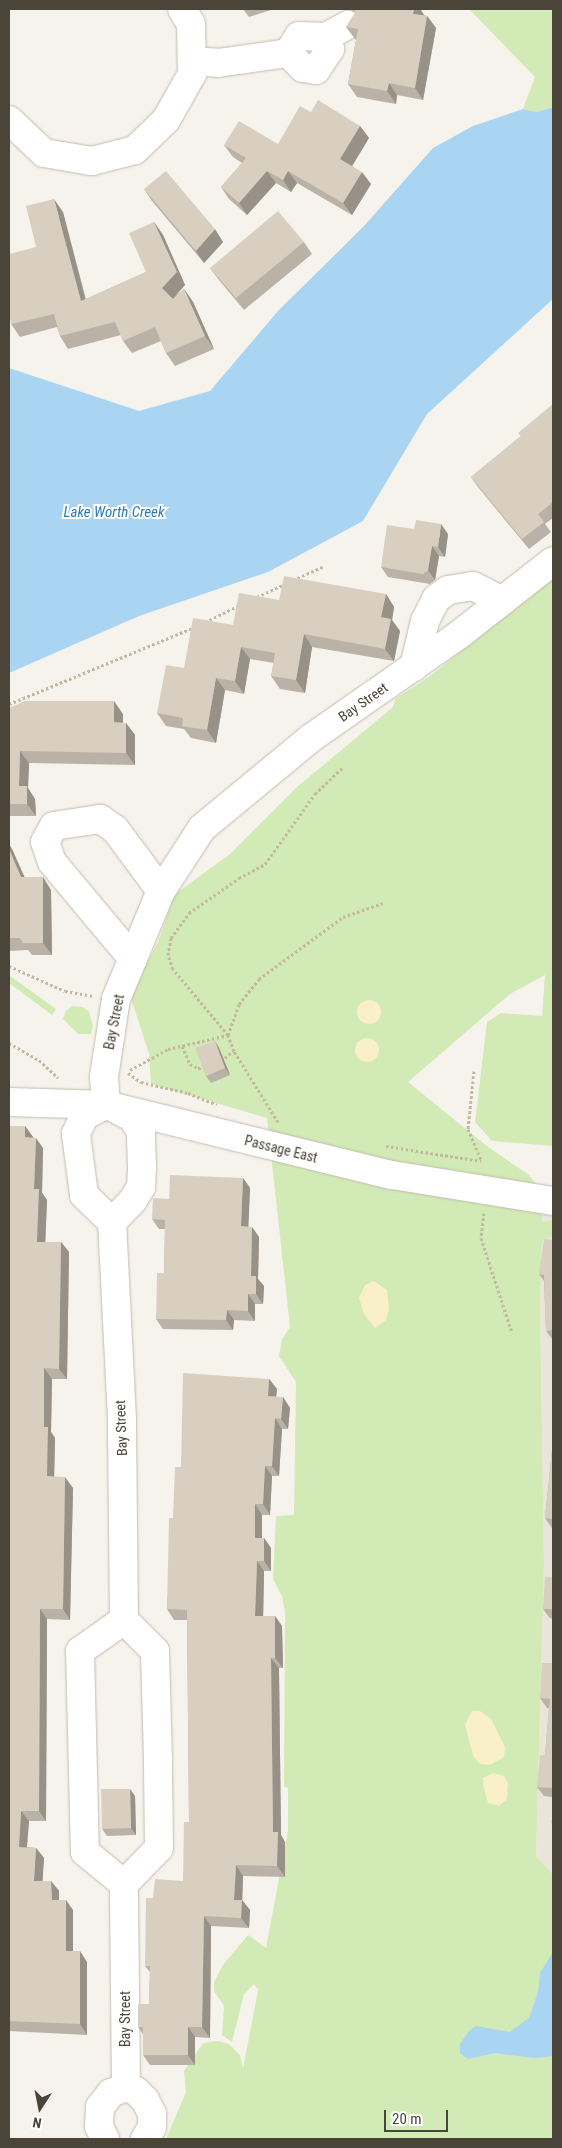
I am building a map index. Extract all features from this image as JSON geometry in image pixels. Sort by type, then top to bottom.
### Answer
[{"type":"lane","points":[[9,120],[44,153],[92,161],[135,150],[166,120],[192,74],[191,24],[182,9]]},
{"type":"lane","points":[[192,61],[218,63],[288,53],[299,36],[337,31]]},
{"type":"lane","name":"Bay Street","points":[[106,1105],[116,1074],[116,1000],[161,891],[202,828],[312,738],[414,667],[553,561]]},
{"type":"lane","points":[[414,667],[425,621],[436,599],[448,590],[472,586],[502,601]]},
{"type":"lane","points":[[133,959],[52,862],[45,842],[54,826],[100,820],[115,829],[161,891]]},
{"type":"lane","name":"Passage East","points":[[9,1102],[106,1105],[392,1175],[553,1201]]},
{"type":"lane","points":[[106,1105],[133,1118],[141,1132],[141,1187],[133,1200],[112,1222],[84,1195],[76,1134],[84,1116],[106,1105]]},
{"type":"lane","name":"Bay Street","points":[[112,1222],[122,1419],[124,1620]]},
{"type":"lane","points":[[124,1620],[155,1651],[159,1848],[124,1884],[85,1852],[80,1651],[124,1620]]},
{"type":"lane","name":"Bay Street","points":[[124,1884],[126,2088]]},
{"type":"lane","points":[[105,2139],[99,2126],[100,2107],[111,2093],[126,2088],[136,2091],[145,2100],[152,2114],[152,2127],[145,2139]]},
{"type":"path","points":[[254,599],[324,566]]},
{"type":"path","points":[[9,704],[157,645],[245,603]]},
{"type":"path","points":[[270,1122],[279,1124],[234,1051],[228,1035],[173,969],[168,955],[171,938],[189,913],[239,878],[265,864],[314,794],[344,766]]},
{"type":"path","points":[[228,1035],[239,1004],[260,978],[343,917],[383,903]]},
{"type":"path","points":[[9,966],[66,991],[116,1000]]},
{"type":"path","points":[[116,1074],[168,1049],[228,1035]]},
{"type":"path","points":[[9,1044],[39,1060],[56,1077],[65,1078]]},
{"type":"path","points":[[182,1046],[185,1058],[198,1068],[224,1060],[234,1051]]},
{"type":"path","points":[[116,1074],[188,1093],[219,1106]]},
{"type":"path","points":[[383,1146],[481,1161]]},
{"type":"shaded area","points":[[543,1193],[553,1196],[553,1884],[536,1861],[544,1565],[540,1307]]},
{"type":"green space","points":[[469,9],[553,9],[553,107],[537,112],[523,109],[535,77]]},
{"type":"green space","points":[[553,577],[553,1146],[492,1141],[475,1122],[487,1022],[501,1013],[542,1016],[545,975],[510,994],[408,1082],[488,1147],[529,1175],[543,1193],[542,1222],[553,1220],[553,1236],[542,1240],[540,1307],[544,1565],[536,1857],[553,1875],[553,2139],[166,2139],[186,2092],[184,2071],[203,2043],[218,2041],[229,2044],[240,2055],[243,2069],[258,1990],[254,1984],[244,1994],[232,2042],[222,2035],[224,2006],[214,1991],[214,1982],[223,1965],[248,1935],[266,1948],[288,1831],[288,1788],[284,1787],[285,1612],[282,1596],[273,1579],[276,1516],[294,1515],[296,1382],[279,1356],[282,1339],[290,1327],[267,1118],[151,1084],[149,1054],[130,995],[158,942],[174,895],[230,854],[297,787],[393,707],[395,699],[429,677]]},
{"type":"green space","points":[[9,975],[56,1009],[52,1015],[9,983]]},
{"type":"green space","points":[[72,1006],[83,1007],[89,1012],[93,1026],[91,1034],[78,1034],[63,1019],[66,1011]]},
{"type":"sand","points":[[369,1000],[378,1003],[381,1012],[378,1021],[369,1024],[360,1021],[357,1012],[360,1003]]},
{"type":"sand","points":[[367,1038],[376,1041],[379,1050],[376,1059],[367,1062],[358,1059],[355,1050],[358,1041]]},
{"type":"sand","points":[[374,1281],[387,1290],[389,1310],[386,1320],[375,1328],[364,1314],[359,1298],[365,1285]]},
{"type":"sand","points":[[472,1711],[480,1711],[491,1719],[505,1747],[504,1757],[490,1765],[480,1764],[473,1756],[465,1724]]},
{"type":"sand","points":[[493,1773],[504,1776],[508,1783],[507,1799],[499,1806],[488,1803],[483,1784],[483,1778]]},
{"type":"water","name":"Lake Worth Creek","points":[[553,107],[553,299],[427,414],[363,521],[268,572],[139,616],[9,673],[9,368],[139,411],[210,391],[278,311],[364,226],[433,148],[473,126],[523,109],[537,112]]},
{"type":"water","points":[[553,1952],[553,2056],[535,2058],[495,2053],[468,2059],[460,2053],[460,2044],[469,2031],[476,2026],[510,2032],[529,2018],[538,1992],[540,1973]]},
{"type":"building","points":[[354,9],[414,9],[413,14],[427,16],[415,88],[389,83],[387,91],[348,84],[358,29],[346,27],[355,13]]},
{"type":"building","points":[[318,100],[360,126],[340,159],[362,172],[343,203],[288,171],[283,180],[267,171],[239,203],[221,187],[246,158],[224,145],[239,121],[278,144],[300,106],[311,112]]},
{"type":"building","points":[[166,171],[215,229],[196,251],[144,189]]},
{"type":"building","points":[[54,199],[81,301],[146,272],[129,233],[154,222],[177,272],[162,288],[173,299],[184,289],[205,336],[166,353],[155,327],[123,341],[115,322],[60,336],[54,314],[11,324],[9,314],[9,254],[36,247],[26,206]]},
{"type":"building","points":[[278,211],[304,242],[236,298],[210,268]]},
{"type":"building","points":[[553,404],[553,502],[538,514],[544,522],[522,539],[471,477],[521,436],[518,433]]},
{"type":"building","points":[[416,520],[441,524],[438,547],[432,546],[428,570],[423,574],[381,567],[387,525],[414,529]]},
{"type":"building","points":[[284,576],[386,594],[381,617],[391,619],[385,649],[304,634],[296,680],[271,676],[275,653],[241,647],[235,681],[216,678],[207,730],[182,726],[183,718],[157,713],[166,665],[184,668],[193,618],[233,625],[239,593],[279,600]]},
{"type":"building","points":[[25,701],[114,701],[114,722],[126,723],[126,753],[20,751],[19,786],[27,786],[27,804],[9,804],[9,708]]},
{"type":"building","points":[[9,849],[21,877],[43,877],[43,943],[23,943],[20,938],[9,938]]},
{"type":"building","points":[[215,1041],[225,1068],[206,1076],[195,1048]]},
{"type":"building","points":[[9,1126],[25,1126],[25,1137],[36,1138],[34,1189],[39,1189],[37,1242],[61,1242],[59,1369],[44,1368],[44,1427],[48,1427],[47,1476],[65,1477],[63,1609],[40,1609],[39,1811],[21,1811],[19,1847],[36,1848],[34,1881],[51,1881],[52,1900],[66,1900],[66,1951],[80,1951],[80,2024],[9,2021]]},
{"type":"building","points":[[170,1175],[243,1178],[241,1226],[252,1227],[251,1276],[256,1276],[256,1294],[248,1294],[248,1311],[227,1310],[226,1320],[156,1319],[157,1273],[164,1273],[165,1220],[152,1219],[153,1198],[169,1199]]},
{"type":"building","points":[[544,1239],[553,1240],[553,1330],[546,1331],[544,1275],[539,1274]]},
{"type":"building","points":[[553,1330],[553,1411],[552,1411]]},
{"type":"building","points":[[183,1373],[269,1379],[268,1396],[283,1397],[281,1419],[275,1418],[272,1466],[265,1466],[263,1504],[255,1504],[255,1538],[264,1538],[264,1561],[257,1561],[255,1616],[275,1616],[275,1658],[271,1658],[273,1832],[278,1832],[277,1866],[236,1865],[234,1900],[242,1900],[241,1918],[204,1916],[202,2027],[188,2027],[188,2055],[143,2055],[143,2027],[138,2027],[138,2004],[149,2004],[150,1966],[145,1966],[146,1898],[153,1898],[155,1879],[183,1881],[184,1822],[189,1822],[187,1610],[167,1609],[169,1518],[173,1518],[175,1467],[181,1467]]},
{"type":"building","points":[[553,1441],[553,1519],[545,1518]]},
{"type":"building","points":[[553,1551],[553,1609],[543,1609],[545,1577],[552,1577]]},
{"type":"building","points":[[553,1651],[553,1788],[537,1787],[540,1755],[545,1755],[550,1699],[540,1698],[542,1663],[552,1663]]},
{"type":"building","points":[[101,1789],[130,1789],[131,1828],[102,1829]]}]
